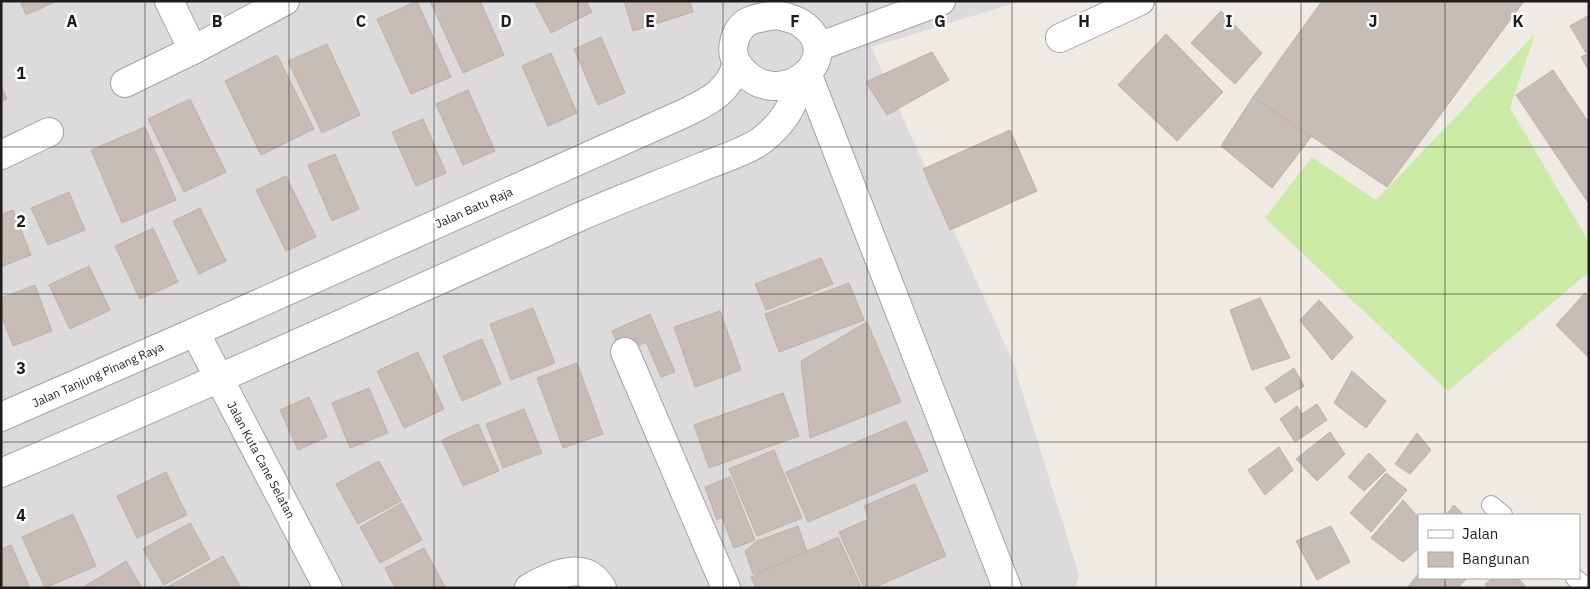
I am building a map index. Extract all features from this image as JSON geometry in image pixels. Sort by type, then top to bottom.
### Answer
[{"type":"street","points":[[169,1],[193,50]]},
{"type":"street","points":[[125,83],[286,1]]},
{"type":"street","points":[[818,47],[941,1]]},
{"type":"street","points":[[1060,38],[1140,1]]},
{"type":"street","points":[[1,473],[219,379],[595,210],[734,154],[761,141],[785,116],[800,79],[816,63],[818,47],[814,36],[797,12],[759,17],[743,12],[732,49],[737,64],[757,82],[777,87],[800,79]]},
{"type":"street","name":"Jalan Batu Raja","points":[[195,332],[686,112],[714,98],[724,88],[735,71],[737,64]]},
{"type":"street","points":[[800,79],[1008,588]]},
{"type":"street","points":[[1,155],[50,132]]},
{"type":"street","name":"Jalan Kuta Cane Selatan","points":[[195,332],[328,588]]},
{"type":"street","name":"Jalan Tanjung Pinang Raya","points":[[1,417],[195,332]]},
{"type":"street","points":[[625,352],[726,588]]},
{"type":"street","points":[[529,588],[544,579],[580,572],[593,577],[602,588]]},
{"type":"lane","points":[[1576,579],[1587,588]]},
{"type":"shaded area","points":[[1,1],[1021,1],[871,47],[1013,362],[1079,575],[1075,588],[1,588]]},
{"type":"green space","points":[[1535,34],[1510,108],[1589,242],[1589,272],[1448,391],[1265,218],[1312,157],[1376,200]]},
{"type":"building","points":[[20,1],[57,1],[26,15]]},
{"type":"building","points":[[417,1],[451,77],[411,94],[377,19]]},
{"type":"building","points":[[430,1],[480,1],[504,55],[463,73]]},
{"type":"building","points":[[534,1],[586,1],[592,12],[551,33]]},
{"type":"building","points":[[624,1],[690,1],[693,12],[633,31]]},
{"type":"building","points":[[1322,1],[1524,1],[1387,187],[1253,97]]},
{"type":"building","points":[[1221,11],[1262,53],[1235,84],[1191,43]]},
{"type":"building","points":[[1589,15],[1589,51],[1586,53],[1570,26]]},
{"type":"building","points":[[1166,34],[1223,92],[1177,141],[1118,85]]},
{"type":"building","points":[[601,37],[625,93],[598,105],[574,49]]},
{"type":"building","points":[[327,44],[360,115],[322,133],[288,61]]},
{"type":"building","points":[[932,52],[949,80],[887,115],[866,82]]},
{"type":"building","points":[[551,53],[577,113],[548,126],[522,66]]},
{"type":"building","points":[[1589,53],[1589,71],[1581,57]]},
{"type":"building","points":[[277,55],[314,129],[261,155],[225,81]]},
{"type":"building","points":[[1553,70],[1589,123],[1589,204],[1516,95]]},
{"type":"building","points":[[1,85],[7,99],[1,102]]},
{"type":"building","points":[[468,90],[495,151],[463,165],[436,104]]},
{"type":"building","points":[[1253,97],[1311,137],[1272,188],[1221,146]]},
{"type":"building","points":[[190,99],[226,172],[184,192],[148,119]]},
{"type":"building","points":[[423,119],[446,173],[416,186],[392,132]]},
{"type":"building","points":[[145,127],[176,200],[122,223],[91,150]]},
{"type":"building","points":[[1010,130],[1037,191],[950,230],[923,169]]},
{"type":"building","points":[[335,154],[359,209],[332,221],[308,165]]},
{"type":"building","points":[[286,176],[316,237],[286,251],[256,190]]},
{"type":"building","points":[[69,192],[85,230],[48,245],[31,208]]},
{"type":"building","points":[[200,208],[226,261],[199,274],[173,221]]},
{"type":"building","points":[[13,210],[31,255],[1,267],[1,214]]},
{"type":"building","points":[[153,228],[178,282],[140,299],[115,246]]},
{"type":"building","points":[[821,258],[833,284],[766,310],[755,284]]},
{"type":"building","points":[[89,266],[110,310],[70,329],[49,285]]},
{"type":"building","points":[[849,283],[864,320],[779,352],[765,314]]},
{"type":"building","points":[[35,285],[52,331],[13,346],[1,315],[1,298]]},
{"type":"building","points":[[1585,293],[1589,297],[1589,358],[1556,325]]},
{"type":"building","points":[[1260,298],[1290,358],[1252,370],[1230,310]]},
{"type":"building","points":[[1319,300],[1353,337],[1332,360],[1300,320]]},
{"type":"building","points":[[533,308],[555,363],[511,380],[490,324]]},
{"type":"building","points":[[720,311],[741,370],[695,387],[674,327]]},
{"type":"building","points":[[650,314],[675,372],[661,377],[646,342],[621,353],[612,331]]},
{"type":"building","points":[[867,322],[901,402],[810,438],[801,361]]},
{"type":"building","points":[[482,339],[501,384],[462,401],[443,356]]},
{"type":"building","points":[[418,352],[444,409],[404,428],[377,371]]},
{"type":"building","points":[[577,363],[603,434],[563,448],[537,378]]},
{"type":"building","points":[[1294,368],[1304,386],[1275,403],[1265,388]]},
{"type":"building","points":[[1352,371],[1386,401],[1366,428],[1334,403]]},
{"type":"building","points":[[369,388],[388,433],[350,448],[332,403]]},
{"type":"building","points":[[783,393],[799,436],[709,468],[694,425]]},
{"type":"building","points":[[309,397],[327,437],[298,450],[280,410]]},
{"type":"building","points":[[1317,404],[1327,420],[1295,442],[1280,419],[1297,406],[1302,414]]},
{"type":"building","points":[[524,409],[542,453],[503,468],[486,424]]},
{"type":"building","points":[[906,421],[928,471],[808,522],[786,472]]},
{"type":"building","points":[[478,424],[499,471],[463,486],[442,440]]},
{"type":"building","points":[[1330,432],[1345,454],[1317,481],[1296,459]]},
{"type":"building","points":[[1417,433],[1431,450],[1410,474],[1395,464]]},
{"type":"building","points":[[1279,447],[1293,470],[1265,495],[1248,470]]},
{"type":"building","points":[[774,450],[802,518],[757,536],[729,469]]},
{"type":"building","points":[[1369,453],[1386,470],[1364,491],[1348,477]]},
{"type":"building","points":[[379,461],[401,501],[358,524],[336,484]]},
{"type":"building","points":[[166,472],[187,515],[137,538],[117,496]]},
{"type":"building","points":[[1386,473],[1407,490],[1371,532],[1350,513]]},
{"type":"building","points":[[730,477],[755,540],[734,548],[722,517],[717,520],[705,487]]},
{"type":"building","points":[[915,484],[946,556],[873,588],[864,588],[839,532],[869,519],[864,506]]},
{"type":"building","points":[[1403,500],[1418,517],[1418,549],[1403,562],[1371,538]]},
{"type":"building","points":[[402,503],[422,540],[380,563],[360,527]]},
{"type":"building","points":[[1454,505],[1463,514],[1447,514]]},
{"type":"building","points":[[73,514],[96,566],[45,588],[22,537]]},
{"type":"building","points":[[190,523],[210,559],[164,585],[143,549]]},
{"type":"building","points":[[798,526],[808,555],[753,574],[745,551],[757,541]]},
{"type":"building","points":[[1331,526],[1350,562],[1317,580],[1296,541]]},
{"type":"building","points":[[838,537],[861,587],[756,588],[751,577]]},
{"type":"building","points":[[11,545],[30,588],[1,588],[1,549]]},
{"type":"building","points":[[424,548],[445,587],[395,588],[385,568]]},
{"type":"building","points":[[223,556],[241,588],[166,588]]},
{"type":"building","points":[[126,561],[142,588],[82,588]]},
{"type":"building","points":[[1418,574],[1418,579],[1466,579],[1458,588],[1407,588]]},
{"type":"building","points":[[1492,579],[1519,579],[1527,588],[1488,588],[1485,584]]}]
